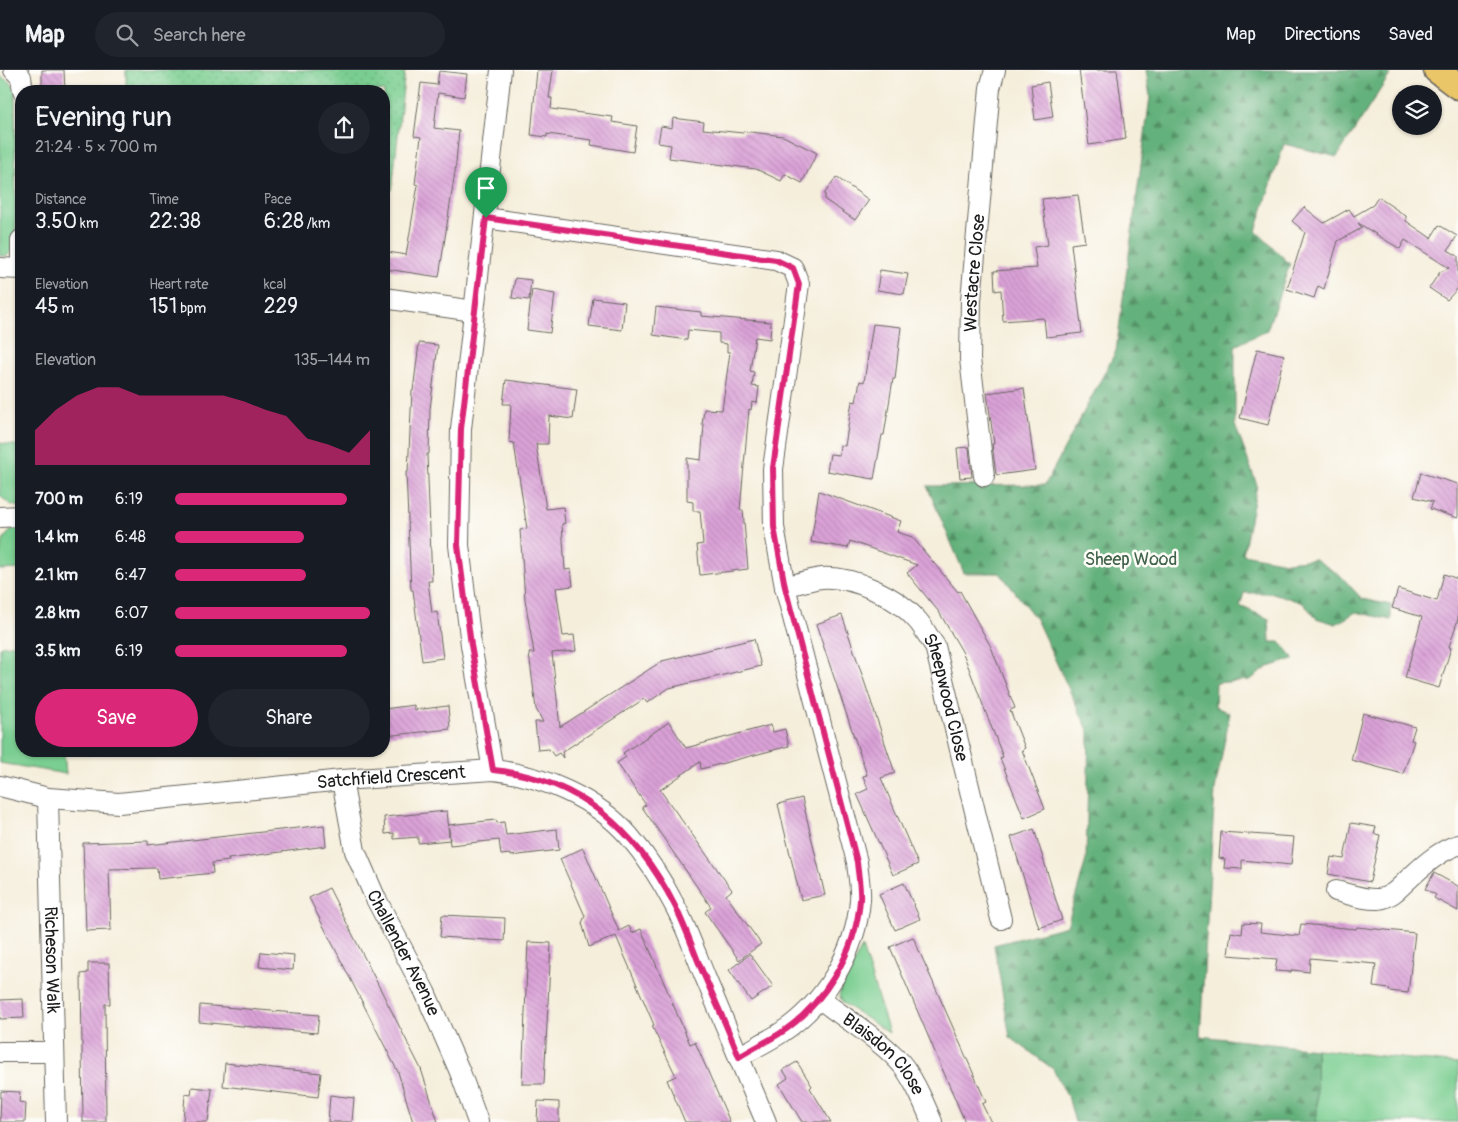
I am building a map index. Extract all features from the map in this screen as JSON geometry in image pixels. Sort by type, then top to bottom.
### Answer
[{"type":"main road","points":[[1437,70],[1458,86]]},
{"type":"street","points":[[14,70],[20,77],[22,85]]},
{"type":"street","points":[[493,770],[471,645],[458,545],[461,429],[501,70]]},
{"type":"street","name":"Westacre Close","points":[[984,476],[970,359],[971,300],[990,88],[995,70]]},
{"type":"street","points":[[486,218],[776,260],[793,268],[799,284],[773,468],[774,527],[785,587],[857,862],[861,898],[857,924],[846,954],[820,999],[780,1034],[739,1057]]},
{"type":"street","points":[[0,268],[15,268]]},
{"type":"street","points":[[390,299],[474,311]]},
{"type":"street","points":[[0,517],[15,516]]},
{"type":"street","name":"Sheepwood Close","points":[[785,587],[822,578],[848,581],[874,589],[894,600],[917,620],[934,646],[1001,919]]},
{"type":"street","name":"Satchfield Crescent","points":[[0,786],[48,798],[119,803],[342,780],[493,770],[511,772],[537,779],[563,789],[596,807],[628,835],[653,867],[676,907],[766,1122]]},
{"type":"street","name":"Challender Avenue","points":[[342,780],[355,850],[375,897],[425,992],[460,1072],[478,1122]]},
{"type":"street","name":"Richeson Walk","points":[[48,798],[56,1122]]},
{"type":"street","points":[[1336,891],[1361,905],[1379,899],[1394,893],[1414,874],[1447,848],[1458,845]]},
{"type":"street","name":"Blaisdon Close","points":[[820,999],[886,1049],[903,1066],[917,1088],[932,1122]]},
{"type":"street","points":[[0,1052],[54,1052]]},
{"type":"green space","points":[[126,70],[405,70],[392,190],[390,190],[390,85],[126,85]]},
{"type":"green space","name":"Sheep Wood","points":[[1146,70],[1393,70],[1337,157],[1284,144],[1256,231],[1290,264],[1267,330],[1235,346],[1235,425],[1257,485],[1243,554],[1286,562],[1315,559],[1341,576],[1362,599],[1391,605],[1391,620],[1356,612],[1336,624],[1316,618],[1303,603],[1273,593],[1244,593],[1240,606],[1269,619],[1270,642],[1280,642],[1294,659],[1268,667],[1250,680],[1216,683],[1215,707],[1230,713],[1215,790],[1200,1036],[1316,1049],[1317,1116],[1315,1122],[1075,1122],[1069,1100],[1053,1069],[1010,1037],[994,945],[1067,926],[1086,860],[1089,732],[1036,619],[1000,573],[964,573],[927,486],[1045,485],[1116,351],[1150,97]]},
{"type":"green space","points":[[0,76],[11,83],[15,89],[15,244],[9,254],[0,256]]},
{"type":"green space","points":[[0,443],[15,445],[15,506],[11,505],[0,496]]},
{"type":"green space","points":[[14,528],[15,569],[0,570],[0,555],[3,542],[5,537]]},
{"type":"green space","points":[[15,645],[15,757],[65,757],[66,774],[0,763],[1,646]]},
{"type":"green space","points":[[862,947],[889,1033],[844,1004],[839,996]]},
{"type":"green space","points":[[1316,1049],[1458,1064],[1458,1122],[1315,1122],[1317,1116]]},
{"type":"building","points":[[42,70],[64,70],[65,85],[42,85]]},
{"type":"building","points":[[537,70],[553,70],[549,98],[552,98],[551,109],[613,117],[612,122],[637,126],[633,152],[591,145],[592,140],[547,134],[547,137],[531,135]]},
{"type":"building","points":[[1079,70],[1117,70],[1126,139],[1089,145]]},
{"type":"building","points":[[439,71],[467,74],[464,97],[438,93],[434,128],[459,131],[455,172],[439,277],[390,270],[390,252],[406,255],[418,185],[415,184],[421,137],[414,136],[421,83],[437,85]]},
{"type":"building","points":[[1048,82],[1053,117],[1035,120],[1031,85]]},
{"type":"building","points":[[673,118],[704,122],[703,129],[783,136],[817,153],[802,183],[785,174],[781,181],[756,169],[669,158],[671,145],[658,143],[661,126],[672,128]]},
{"type":"building","points":[[836,177],[869,200],[855,220],[825,200],[825,193]]},
{"type":"building","points":[[1078,195],[1085,242],[1071,244],[1082,333],[1046,337],[1044,318],[1003,321],[1001,290],[995,291],[994,271],[1037,268],[1034,247],[1048,245],[1042,199]]},
{"type":"building","points":[[1378,197],[1406,216],[1406,221],[1431,238],[1439,225],[1457,236],[1448,250],[1458,256],[1458,288],[1447,300],[1429,288],[1440,272],[1449,268],[1405,240],[1400,249],[1358,223],[1362,228],[1338,241],[1324,289],[1318,286],[1314,298],[1287,289],[1305,232],[1292,221],[1304,207],[1324,223],[1349,209],[1354,216],[1373,205]]},
{"type":"building","points":[[880,270],[908,274],[904,294],[877,290]]},
{"type":"building","points":[[515,278],[531,280],[529,300],[512,298]]},
{"type":"building","points":[[532,290],[555,294],[550,333],[527,330]]},
{"type":"building","points":[[593,298],[625,302],[622,330],[589,326]]},
{"type":"building","points":[[656,307],[701,312],[701,316],[771,322],[770,339],[755,337],[750,371],[754,372],[752,386],[759,387],[757,403],[752,402],[751,410],[749,409],[740,510],[743,510],[748,569],[700,575],[697,545],[703,544],[700,511],[693,511],[693,502],[687,501],[687,458],[701,460],[704,409],[722,410],[730,352],[727,352],[727,344],[719,343],[719,333],[688,330],[687,340],[653,335]]},
{"type":"building","points":[[873,324],[901,327],[895,379],[893,379],[884,435],[882,435],[874,479],[827,471],[830,454],[839,455],[840,445],[845,446],[852,401],[856,402],[860,381],[864,382]]},
{"type":"building","points":[[419,343],[438,345],[430,409],[429,454],[427,454],[432,581],[428,581],[432,613],[437,612],[443,658],[422,661],[413,590],[411,590],[406,472],[408,472],[412,391]]},
{"type":"building","points":[[1257,349],[1284,355],[1268,425],[1240,418]]},
{"type":"building","points":[[506,380],[577,389],[573,419],[549,416],[548,444],[536,444],[546,509],[563,507],[565,523],[562,524],[565,570],[571,569],[573,586],[556,588],[563,636],[574,635],[576,651],[552,653],[560,727],[662,661],[754,639],[761,666],[669,688],[647,703],[644,699],[562,752],[563,758],[559,753],[554,756],[549,749],[538,750],[535,722],[543,722],[536,709],[529,653],[534,653],[525,599],[520,530],[527,529],[514,443],[509,442],[511,404],[503,404]]},
{"type":"building","points":[[1024,388],[1035,470],[998,475],[996,474],[987,393]]},
{"type":"building","points":[[969,447],[972,477],[960,478],[957,448]]},
{"type":"building","points":[[1421,473],[1458,484],[1458,518],[1430,509],[1433,502],[1414,497]]},
{"type":"building","points":[[819,491],[901,521],[897,532],[912,537],[958,592],[960,591],[991,647],[1015,708],[1010,710],[1025,748],[1022,750],[1045,809],[1024,818],[1000,758],[1003,757],[963,653],[939,612],[907,573],[917,565],[850,541],[848,548],[811,542]]},
{"type":"building","points":[[1444,574],[1458,579],[1458,619],[1439,688],[1405,678],[1422,617],[1392,608],[1398,589],[1437,601]]},
{"type":"building","points":[[842,615],[895,773],[881,778],[918,864],[893,875],[857,794],[868,789],[863,776],[867,775],[816,624]]},
{"type":"building","points":[[414,705],[414,710],[448,706],[450,729],[390,735],[390,708]]},
{"type":"building","points":[[1363,713],[1415,727],[1411,740],[1414,741],[1403,774],[1351,760]]},
{"type":"building","points":[[669,722],[686,748],[771,725],[773,732],[785,729],[789,746],[701,769],[700,762],[660,790],[732,890],[726,895],[761,944],[739,960],[705,912],[711,907],[642,807],[646,805],[617,763],[626,757],[623,753]]},
{"type":"building","points":[[802,798],[825,895],[801,900],[778,804]]},
{"type":"building","points":[[447,811],[450,840],[418,843],[418,837],[394,839],[394,833],[385,834],[384,817]]},
{"type":"building","points":[[496,820],[497,823],[504,822],[506,835],[557,829],[559,850],[511,856],[511,854],[501,855],[499,840],[450,845],[448,825]]},
{"type":"building","points":[[1351,823],[1376,827],[1374,834],[1380,835],[1370,882],[1328,874],[1331,857],[1344,859]]},
{"type":"building","points":[[324,825],[326,846],[228,859],[229,861],[212,863],[213,873],[158,879],[157,868],[109,869],[111,930],[86,931],[83,843],[148,841],[148,845]]},
{"type":"building","points":[[1034,829],[1062,920],[1039,928],[1011,837]]},
{"type":"building","points":[[1221,832],[1294,837],[1291,865],[1242,860],[1242,869],[1224,868],[1225,859],[1219,858]]},
{"type":"building","points":[[583,848],[619,931],[629,926],[632,933],[641,929],[690,1044],[695,1042],[730,1122],[685,1122],[667,1080],[676,1076],[652,1026],[654,1025],[616,936],[589,947],[582,923],[585,916],[560,859]]},
{"type":"building","points":[[1434,873],[1458,886],[1458,911],[1434,898],[1436,895],[1425,889]]},
{"type":"building","points":[[904,883],[920,919],[895,930],[879,894]]},
{"type":"building","points":[[329,888],[421,1069],[438,1122],[413,1122],[398,1072],[309,898]]},
{"type":"building","points":[[442,915],[505,918],[504,941],[440,937]]},
{"type":"building","points":[[1243,923],[1261,924],[1260,932],[1299,936],[1301,924],[1415,933],[1408,993],[1373,987],[1376,964],[1310,958],[1309,972],[1292,970],[1291,972],[1275,971],[1277,959],[1228,955],[1231,932],[1242,934]]},
{"type":"building","points":[[913,937],[986,1102],[982,1104],[991,1122],[965,1122],[890,947]]},
{"type":"building","points":[[528,942],[551,943],[544,1084],[522,1084]]},
{"type":"building","points":[[261,952],[294,955],[293,970],[259,967]]},
{"type":"building","points":[[750,954],[773,986],[751,1001],[729,970]]},
{"type":"building","points":[[88,963],[109,963],[110,1004],[105,1004],[106,1122],[83,1122],[81,974],[88,973]]},
{"type":"building","points":[[23,999],[24,1018],[0,1019],[0,1000]]},
{"type":"building","points":[[200,1005],[319,1015],[317,1033],[199,1022]]},
{"type":"building","points":[[797,1062],[812,1086],[810,1088],[831,1122],[802,1122],[779,1084],[788,1078],[783,1070]]},
{"type":"building","points":[[225,1063],[321,1073],[318,1097],[223,1086]]},
{"type":"building","points":[[192,1087],[212,1089],[208,1122],[183,1122],[185,1094],[191,1095]]},
{"type":"building","points":[[1,1091],[20,1092],[19,1102],[26,1103],[25,1122],[0,1122]]},
{"type":"building","points":[[330,1095],[354,1098],[352,1122],[328,1122]]},
{"type":"building","points":[[538,1101],[559,1102],[559,1122],[537,1122]]},
{"type":"route","points":[[486,218],[776,260],[793,268],[799,284],[773,468],[774,527],[785,587],[800,648],[857,862],[861,898],[857,924],[846,954],[820,999],[780,1034],[739,1057],[676,907],[653,867],[628,835],[596,807],[563,789],[537,779],[511,772],[493,770],[471,645],[458,545],[461,429],[486,218]]}]
